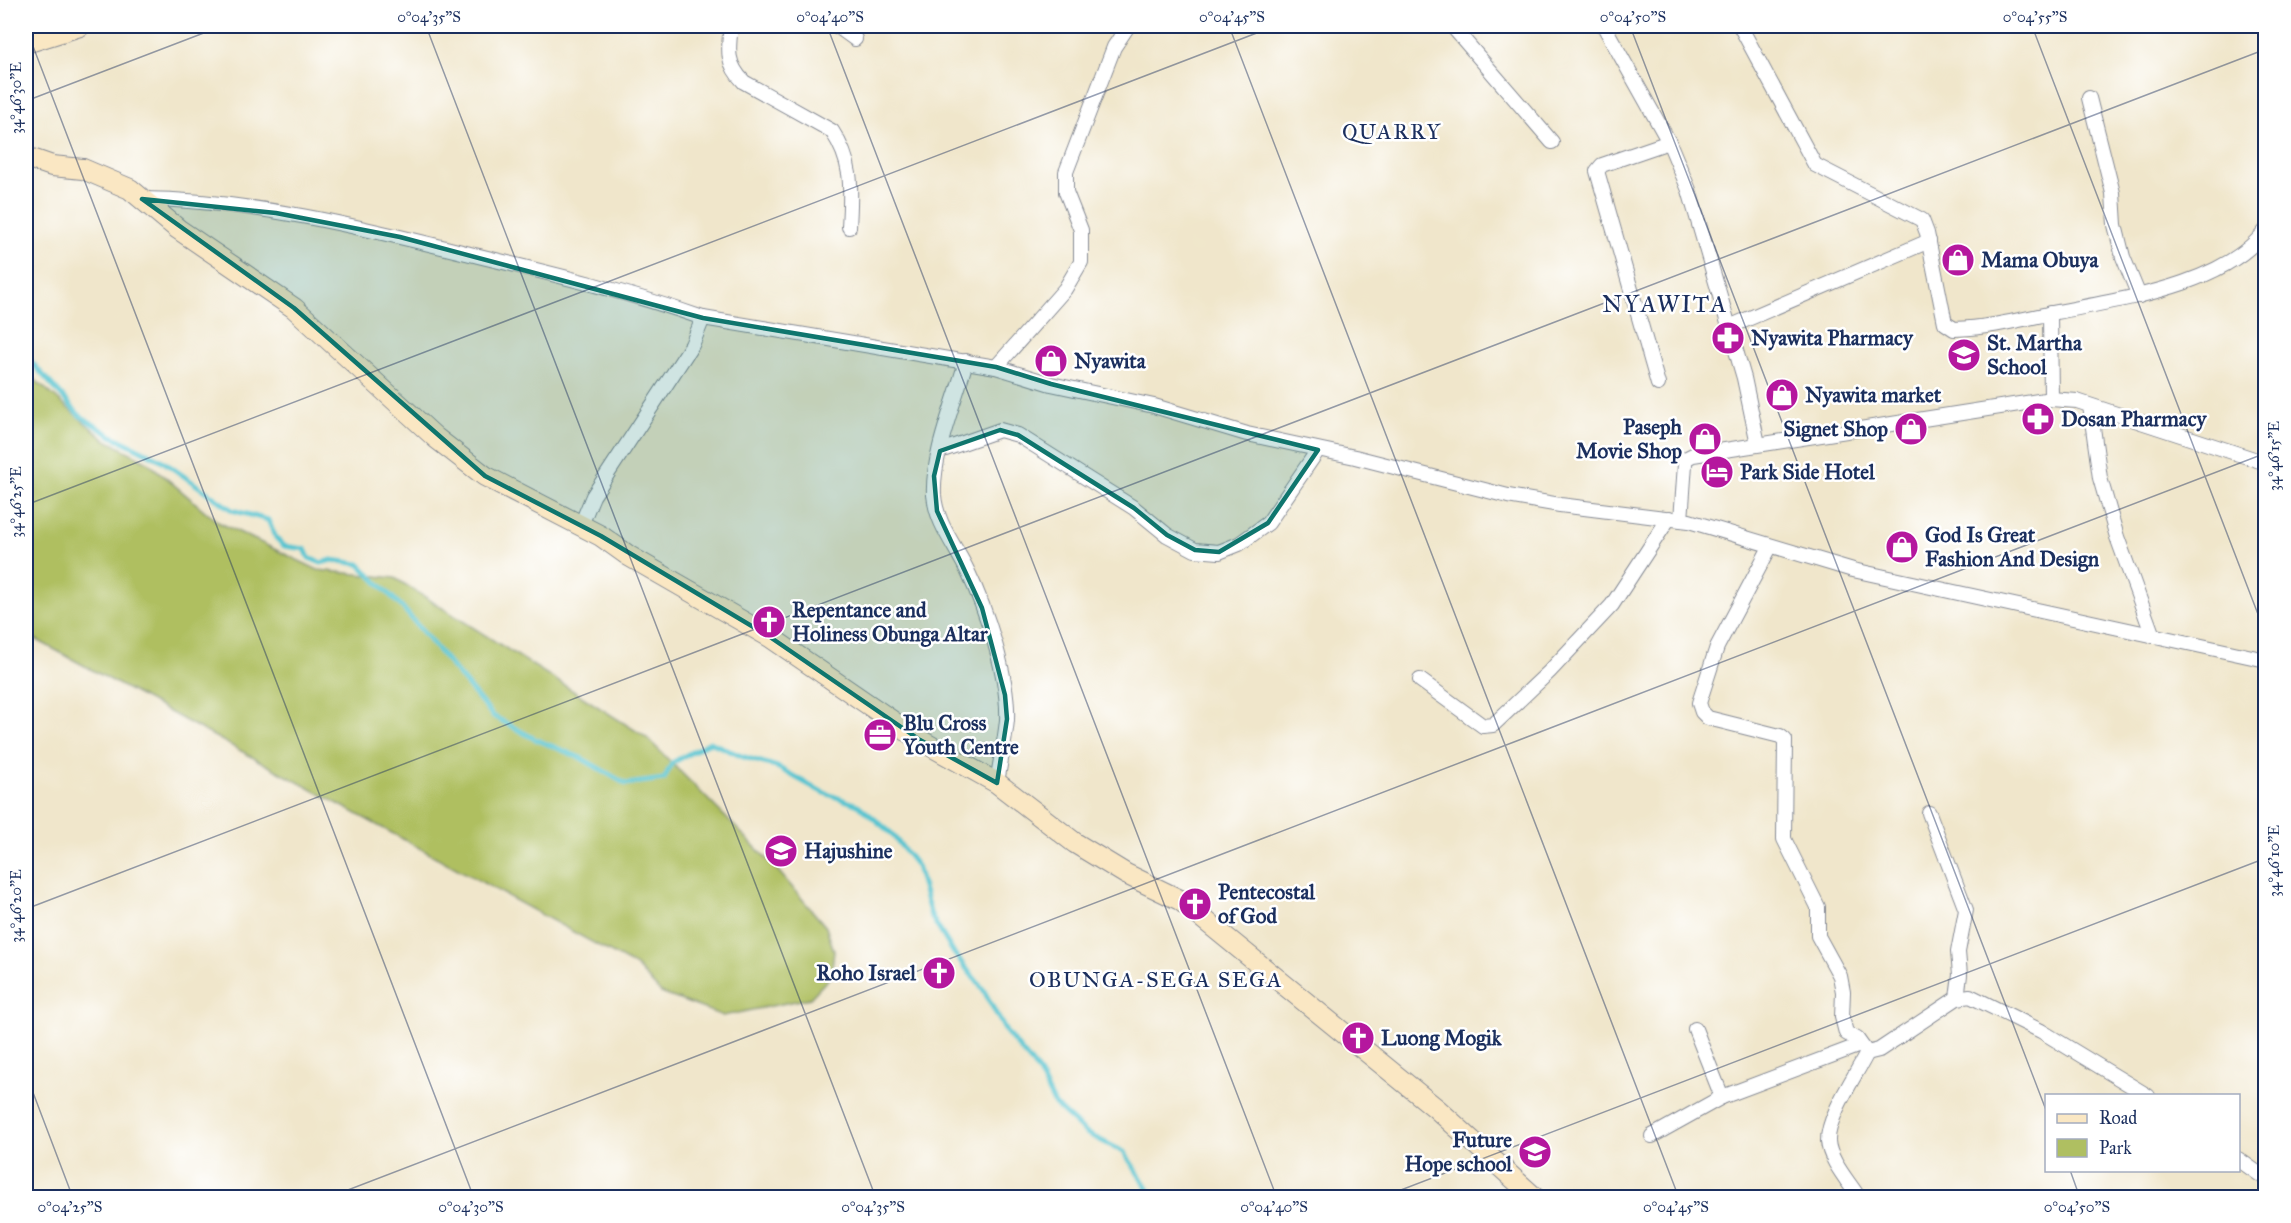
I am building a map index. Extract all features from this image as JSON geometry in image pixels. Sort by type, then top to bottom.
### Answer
[{"type":"street","points":[[26,43],[80,26]]},
{"type":"street","points":[[731,26],[729,55],[733,71],[744,82],[832,130],[839,141],[851,178],[849,227]]},
{"type":"street","points":[[837,26],[855,39]]},
{"type":"street","points":[[996,367],[1065,289],[1081,262],[1080,230],[1066,192],[1066,171],[1114,47],[1128,26]]},
{"type":"street","points":[[1452,26],[1552,142]]},
{"type":"street","points":[[1604,26],[1669,142],[1689,190],[1729,327],[1758,444]]},
{"type":"street","points":[[1740,26],[1815,165],[1922,220],[1929,241],[1945,323],[1948,327],[1968,329],[2139,296],[2176,286],[2239,256],[2254,246],[2265,230]]},
{"type":"street","points":[[2089,98],[2113,193],[2115,225],[2120,247],[2139,296]]},
{"type":"street","points":[[1658,384],[1597,171],[1602,165],[1669,142]]},
{"type":"street","points":[[26,158],[52,166],[83,169],[130,189],[178,229],[294,309],[436,438],[485,476],[581,525],[770,637],[920,740],[997,783],[1075,843],[1126,874],[1180,900],[1437,1109],[1535,1197]]},
{"type":"street","points":[[142,199],[179,200],[276,213],[400,237],[645,299],[703,318],[996,367],[1051,384],[1154,406],[1247,434],[1519,498],[1560,506],[1675,519],[1853,570],[2265,660]]},
{"type":"street","points":[[1729,327],[1929,241]]},
{"type":"street","points":[[2050,314],[2051,399]]},
{"type":"street","points":[[581,525],[593,496],[692,345],[703,318]]},
{"type":"street","points":[[966,361],[934,476],[937,511],[944,530],[967,569],[982,608],[1005,695],[1007,719],[997,783]]},
{"type":"street","points":[[1420,680],[1479,723],[1486,727],[1493,725],[1550,672],[1612,604],[1675,519],[1685,459],[1693,455],[2051,399],[2077,401],[2265,463]]},
{"type":"street","points":[[2090,406],[2100,478],[2117,537],[2153,636]]},
{"type":"street","points":[[940,451],[1000,430],[1018,435],[1134,508],[1167,535],[1195,550],[1219,552],[1239,544],[1268,523],[1318,450]]},
{"type":"street","points":[[1770,547],[1717,647],[1699,703],[1702,712],[1708,718],[1780,736],[1785,740],[1784,839],[1818,907],[1818,936],[1840,976],[1846,1033],[1857,1038],[1864,1049]]},
{"type":"street","points":[[1929,813],[1966,910],[1958,952],[1960,975],[1957,998]]},
{"type":"street","points":[[1652,1136],[1722,1097],[1864,1049],[1879,1050],[1957,998],[1970,996],[2040,1031],[2146,1094]]},
{"type":"street","points":[[1695,1029],[1722,1097]]},
{"type":"street","points":[[1859,1197],[1831,1154],[1828,1142],[1830,1125],[1864,1049]]},
{"type":"street","points":[[2240,1160],[2265,1179]]},
{"type":"highlighted area","points":[[142,199],[276,213],[400,237],[703,318],[996,367],[1051,384],[1318,450],[1268,523],[1219,552],[1195,550],[1167,535],[1134,508],[1018,435],[1000,430],[940,451],[934,476],[937,511],[982,608],[1005,695],[1007,719],[997,783],[920,740],[770,637],[601,536],[485,476],[294,308]]},
{"type":"green space","points":[[26,372],[104,439],[146,461],[218,522],[318,570],[395,578],[646,737],[774,866],[826,927],[834,951],[831,976],[810,998],[723,1016],[661,993],[636,966],[26,634]]},
{"type":"waterway","points":[[26,356],[79,415],[110,435],[161,460],[232,510],[268,520],[276,538],[284,546],[305,549],[309,558],[321,563],[332,560],[359,564],[402,607],[493,716],[535,739],[581,758],[626,784],[664,779],[672,763],[710,742],[741,756],[777,767],[822,792],[858,805],[891,833],[917,866],[931,916],[953,952],[983,989],[1006,1032],[1038,1071],[1055,1105],[1086,1133],[1124,1152],[1154,1198]]},
{"type":"place","name":"Mama Obuya","points":[[1958,260]]},
{"type":"place","name":"Nyawita Pharmacy","points":[[1728,338]]},
{"type":"place","name":"St. Martha School","points":[[1964,355]]},
{"type":"place","name":"Nyawita","points":[[1051,361]]},
{"type":"place","name":"Nyawita market","points":[[1782,395]]},
{"type":"place","name":"Dosan Pharmacy","points":[[2038,419]]},
{"type":"place","name":"Signet Shop","points":[[1911,429]]},
{"type":"place","name":"Paseph Movie Shop","points":[[1705,439]]},
{"type":"place","name":"Park Side Hotel","points":[[1717,472]]},
{"type":"place","name":"God Is Great Fashion And Design","points":[[1902,547]]},
{"type":"place","name":"Repentance and Holiness Obunga Altar","points":[[769,622]]},
{"type":"place","name":"Blu Cross Youth Centre","points":[[880,735]]},
{"type":"place","name":"Hajushine","points":[[781,851]]},
{"type":"place","name":"Pentecostal of God","points":[[1195,904]]},
{"type":"place","name":"Roho Israel","points":[[939,973]]},
{"type":"place","name":"Luong Mogik","points":[[1358,1038]]},
{"type":"place","name":"Future Hope school","points":[[1535,1152]]},
{"type":"district","name":"QUARRY","points":[[1392,131]]},
{"type":"district","name":"NYAWITA","points":[[1665,304]]},
{"type":"district","name":"OBUNGA-SEGA SEGA","points":[[1156,979]]}]
